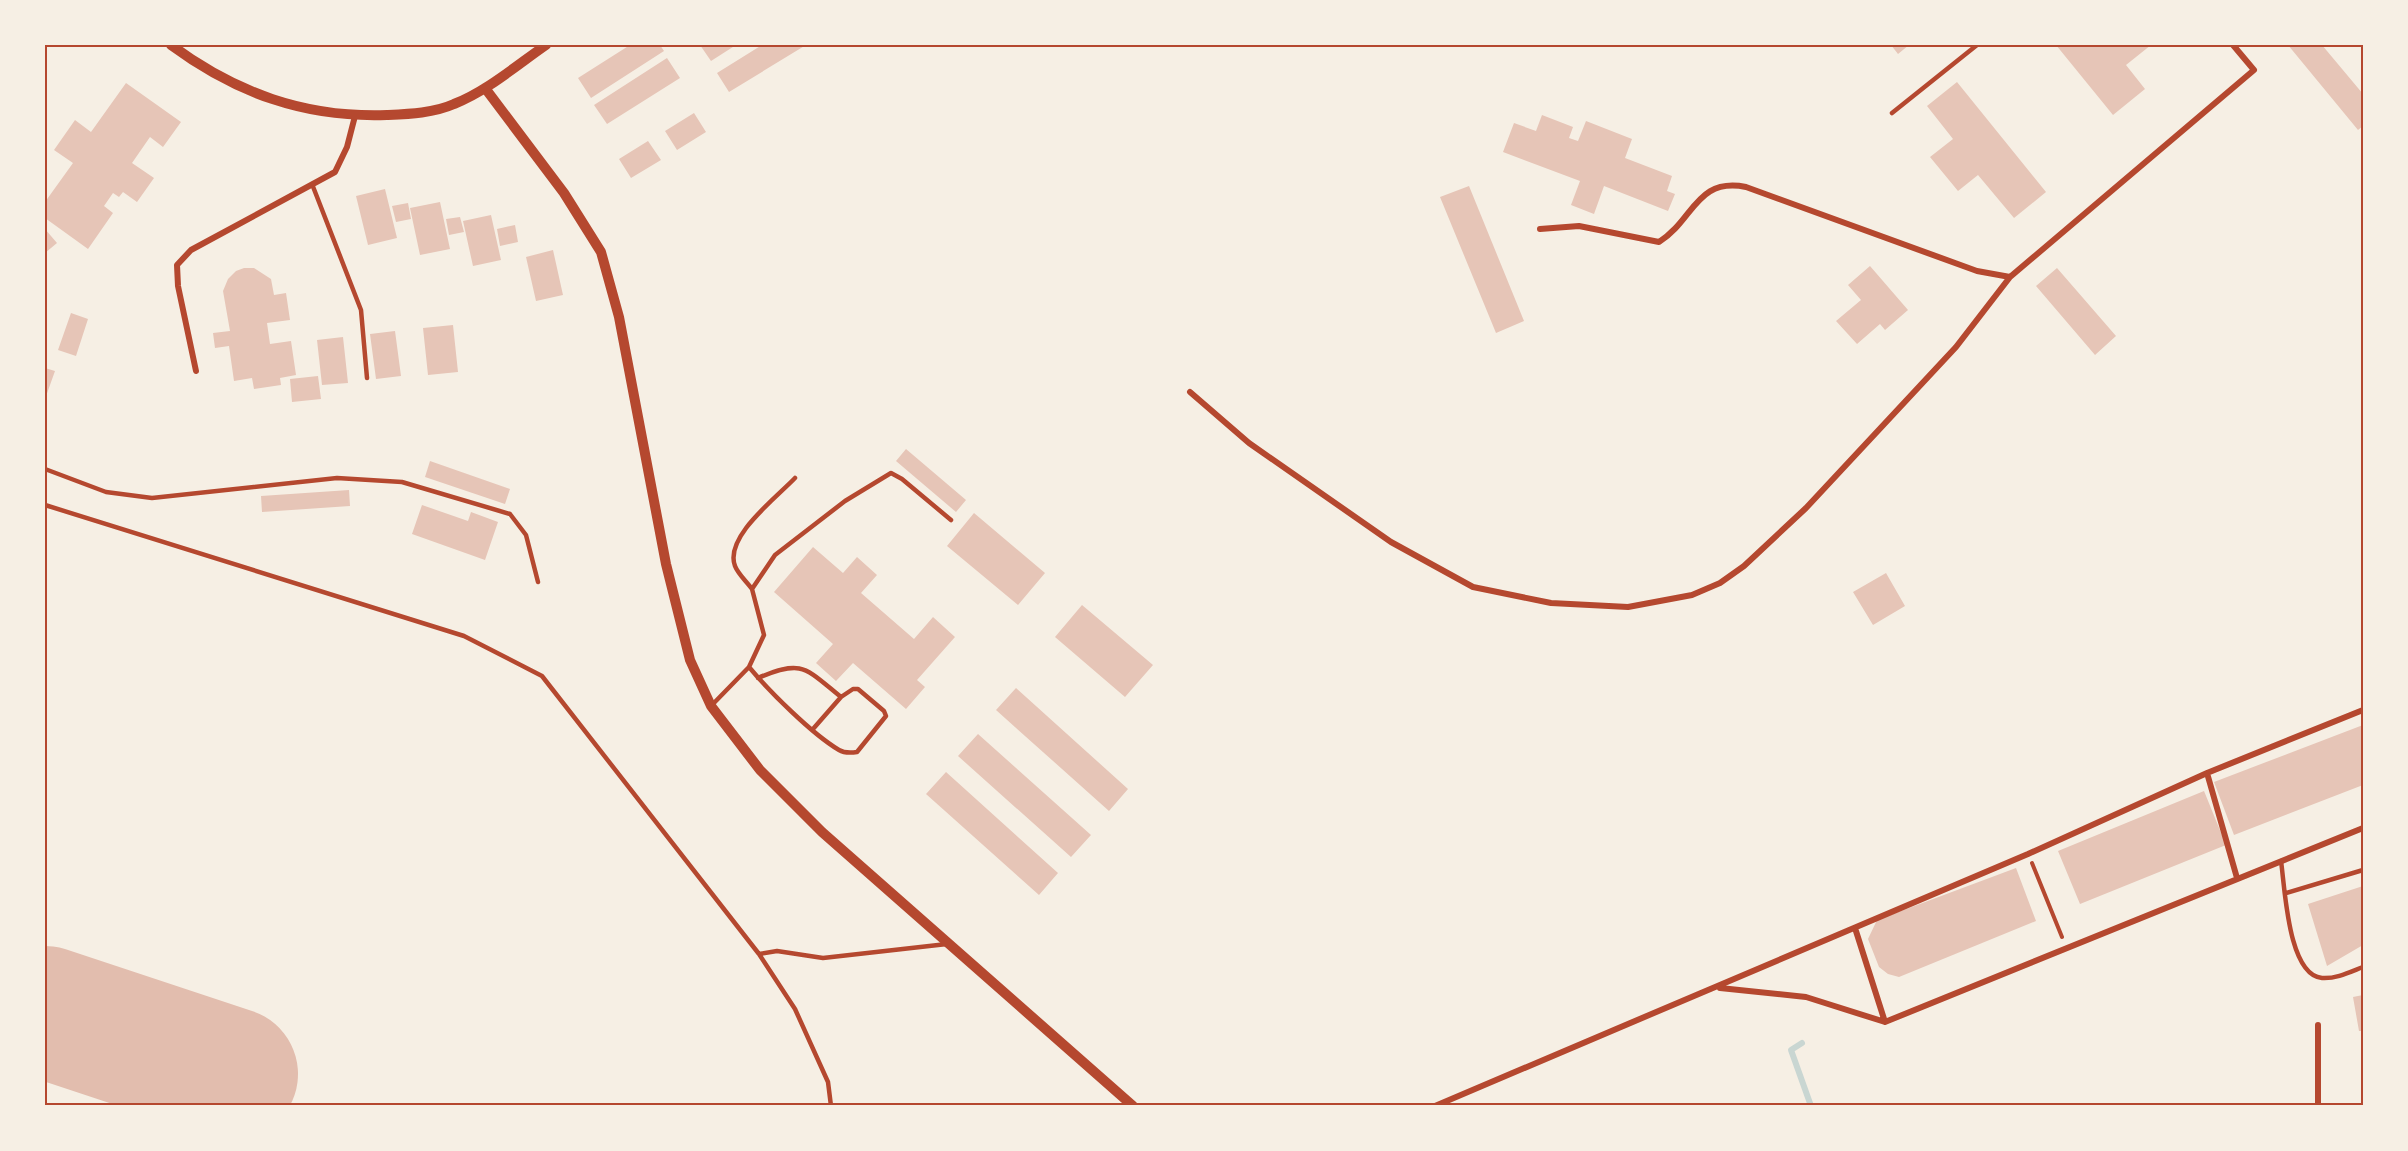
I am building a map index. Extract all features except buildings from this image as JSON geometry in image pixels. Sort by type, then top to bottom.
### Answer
[{"type":"street","points":[[171,45],[245,89],[298,108],[355,116],[429,111],[454,105],[485,88],[546,45]]},
{"type":"street","points":[[1190,392],[1249,443],[1391,542],[1473,586],[1551,603],[1628,607],[1692,596],[1720,583],[1744,566],[1806,508],[1956,347],[2010,277],[2254,70],[2233,45]]},
{"type":"street","points":[[485,88],[564,193],[601,252],[619,317],[666,564],[690,660],[711,706],[760,770],[822,832],[1133,1106]]},
{"type":"street","points":[[196,371],[178,286],[177,265],[191,250],[335,172],[347,147],[355,116]]},
{"type":"street","points":[[1540,229],[1579,225],[1659,242],[1674,233],[1692,208],[1709,191],[1728,183],[1814,211],[1977,271],[2010,277]]},
{"type":"street","points":[[1435,1106],[2028,854],[2206,772],[2363,710]]},
{"type":"street","points":[[2206,772],[2237,878]]},
{"type":"street","points":[[1716,987],[1806,997],[1885,1022],[2363,828]]},
{"type":"street","points":[[1855,928],[1885,1022]]},
{"type":"street","points":[[2318,1025],[2318,1106]]},
{"type":"lane","points":[[1892,113],[1977,45]]},
{"type":"lane","points":[[312,184],[360,310],[367,378]]},
{"type":"lane","points":[[45,469],[106,492],[152,498],[337,478],[402,482],[510,514],[526,535],[538,582]]},
{"type":"lane","points":[[752,589],[775,555],[845,501],[891,472],[902,478],[951,520]]},
{"type":"lane","points":[[711,706],[749,667],[764,635],[752,589],[735,567],[733,550],[739,535],[795,478]]},
{"type":"lane","points":[[45,505],[464,636],[542,676],[759,954],[795,1009],[828,1082],[831,1106]]},
{"type":"lane","points":[[749,667],[813,729],[839,750],[848,753],[857,752],[882,724],[886,716],[884,711],[858,689],[853,689],[841,697],[813,729]]},
{"type":"lane","points":[[758,678],[783,668],[796,667],[809,671],[841,697]]},
{"type":"lane","points":[[2281,861],[2296,953],[2306,970],[2320,978],[2336,977],[2363,967]]},
{"type":"lane","points":[[2286,893],[2363,870]]},
{"type":"lane","points":[[759,954],[777,951],[822,958],[950,944]]},
{"type":"path","points":[[2028,854],[2067,948]]},
{"type":"waterway","points":[[1802,1043],[1791,1050],[1811,1106]]},
{"type":"runway","points":[[45,1012],[232,1074]]}]
